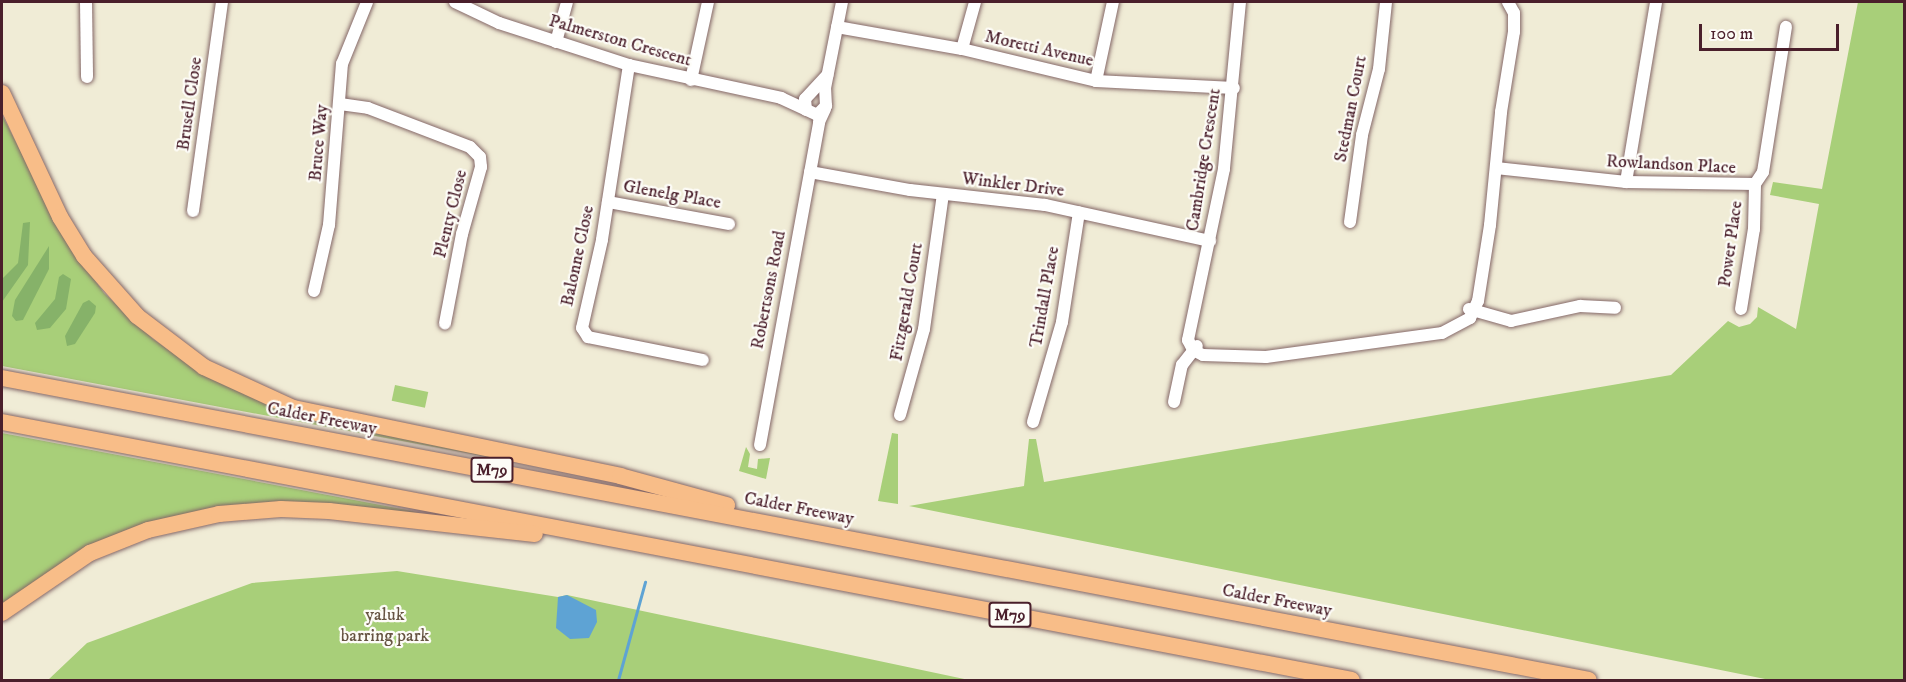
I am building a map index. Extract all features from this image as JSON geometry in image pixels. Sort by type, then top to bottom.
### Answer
[{"type":"highway","points":[[3,100],[60,217],[94,268],[152,328],[195,361],[239,387],[322,416],[620,476],[981,564]]},
{"type":"highway","name":"Calder Freeway","points":[[2,378],[1589,681]]},
{"type":"highway","name":"M79","points":[[2,422],[1352,681]]},
{"type":"highway","points":[[2,613],[61,570],[110,544],[184,520],[245,511],[329,511],[667,550]]},
{"type":"street","points":[[86,2],[87,77]]},
{"type":"street","name":"Brusell Close","points":[[193,211],[222,2]]},
{"type":"street","name":"Bruce Way","points":[[314,291],[329,225],[342,64],[367,2]]},
{"type":"street","name":"Palmerston Crescent","points":[[455,2],[499,23],[629,65],[781,98],[807,111]]},
{"type":"street","points":[[556,42],[567,2]]},
{"type":"street","points":[[691,80],[708,2]]},
{"type":"street","points":[[807,111],[817,114],[825,104],[842,2]]},
{"type":"street","points":[[962,49],[975,2]]},
{"type":"street","points":[[1096,81],[1113,2]]},
{"type":"street","name":"Cambridge Crescent","points":[[1195,348],[1192,323],[1210,241],[1234,88],[1240,2]]},
{"type":"street","name":"Stedman Court","points":[[1350,222],[1362,135],[1378,69],[1386,2]]},
{"type":"street","points":[[1174,402],[1182,365],[1195,348],[1218,355],[1292,356],[1425,334],[1455,324],[1471,310],[1479,286],[1496,168],[1514,32],[1512,2]]},
{"type":"street","points":[[1626,182],[1656,2]]},
{"type":"street","name":"Moretti Avenue","points":[[837,27],[962,49],[1096,81],[1234,88]]},
{"type":"street","name":"Rowlandson Place","points":[[1496,168],[1626,182],[1755,184],[1763,172],[1786,27]]},
{"type":"street","name":"Balonne Close","points":[[629,65],[608,202],[583,332],[588,337],[704,360]]},
{"type":"street","points":[[816,142],[807,111],[809,95],[829,71]]},
{"type":"street","points":[[809,95],[825,104]]},
{"type":"street","name":"Palmerston Crescent","points":[[781,98],[809,95]]},
{"type":"street","name":"Plenty Close","points":[[340,104],[368,108],[470,147],[480,157],[481,167],[462,234],[445,323]]},
{"type":"street","name":"Robertsons Road","points":[[759,445],[810,172],[825,104]]},
{"type":"street","name":"Winkler Drive","points":[[810,172],[943,194],[1079,212],[1210,241]]},
{"type":"street","name":"Power Place","points":[[1741,309],[1754,229],[1755,184]]},
{"type":"street","name":"Fitzgerald Court","points":[[900,416],[924,329],[943,194]]},
{"type":"street","name":"Glenelg Place","points":[[608,202],[729,224]]},
{"type":"street","name":"Trindall Place","points":[[1033,422],[1062,322],[1079,212]]},
{"type":"street","points":[[1471,310],[1518,321],[1580,306],[1614,308]]},
{"type":"green space","points":[[1858,2],[1904,2],[1904,680],[1770,680],[909,506],[1024,486],[1029,439],[1036,439],[1044,482],[1671,375],[1728,321],[1739,327],[1750,324],[1757,317],[1758,307],[1796,329],[1819,204],[1770,195],[1773,182],[1822,189]]},
{"type":"green space","points":[[2,115],[66,239],[104,293],[153,339],[203,374],[300,417],[594,477],[2,366]]},
{"type":"green space","points":[[30,222],[28,265],[2,302],[2,279],[18,263],[23,223]]},
{"type":"green space","points":[[49,246],[49,269],[23,320],[16,321],[12,316],[15,300]]},
{"type":"green space","points":[[63,274],[71,279],[66,309],[50,328],[37,330],[35,323],[55,299],[59,277]]},
{"type":"green space","points":[[89,300],[96,306],[95,313],[75,344],[67,346],[65,336],[83,303]]},
{"type":"green space","points":[[395,385],[428,392],[425,408],[392,401]]},
{"type":"green space","points":[[2,433],[426,515],[247,506],[57,567],[2,606]]},
{"type":"green space","points":[[892,433],[898,434],[898,504],[878,501]]},
{"type":"green space","points":[[746,447],[750,454],[748,467],[757,469],[758,459],[770,458],[766,479],[739,471]]},
{"type":"green space","name":"yaluk barring park","points":[[397,571],[558,597],[567,595],[969,680],[48,680],[87,643],[252,583]]},
{"type":"water","points":[[567,595],[596,610],[597,622],[589,638],[570,639],[556,628],[558,597]]},
{"type":"waterway","points":[[618,680],[645,582]]}]
